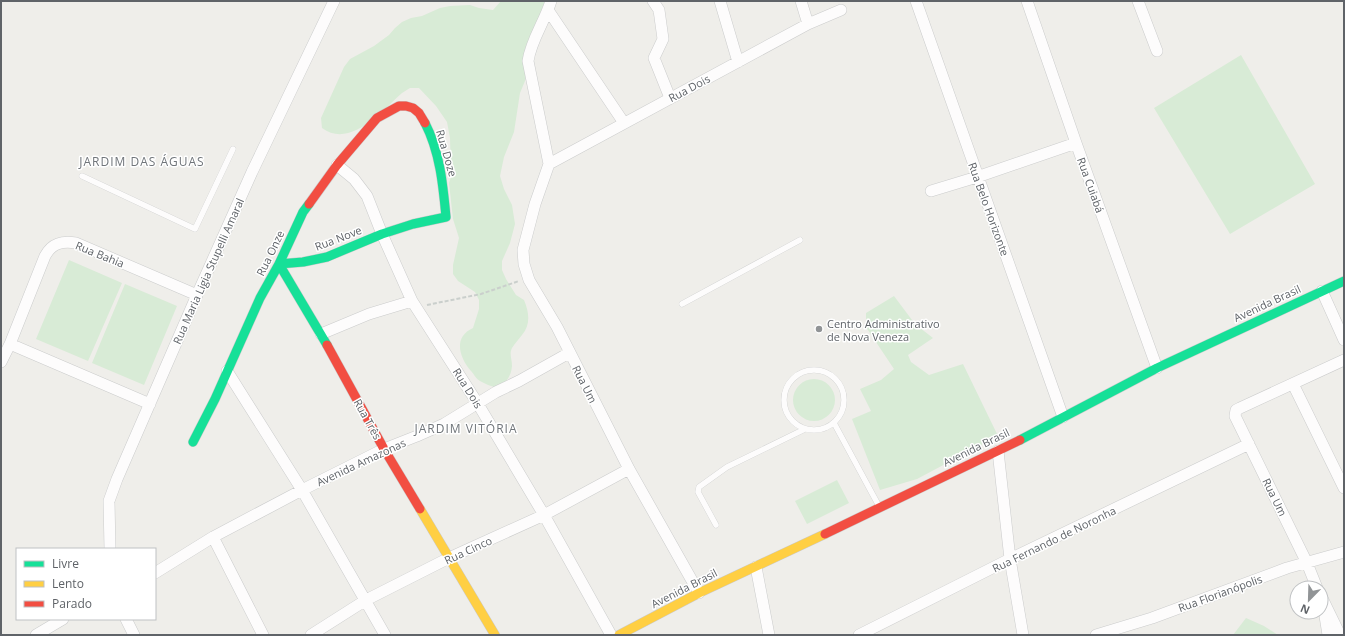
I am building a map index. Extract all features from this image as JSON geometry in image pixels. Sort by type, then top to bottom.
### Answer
[{"type":"street","name":"Rua Maria Ligia Stupelli Amaral","points":[[110,548],[109,510],[112,494],[197,295],[252,172],[334,1]]},
{"type":"street","points":[[653,1],[659,10],[663,39],[654,58],[670,98]]},
{"type":"street","points":[[720,1],[738,62]]},
{"type":"street","points":[[800,1],[808,24],[841,10]]},
{"type":"street","name":"Rua Belo Horizonte","points":[[916,1],[1063,417]]},
{"type":"street","name":"Rua Cuiabá","points":[[1027,1],[1076,143],[1157,368]]},
{"type":"street","points":[[1138,1],[1157,51]]},
{"type":"street","points":[[550,6],[624,123]]},
{"type":"street","points":[[548,164],[528,61],[529,51],[550,6]]},
{"type":"street","name":"Rua Dois","points":[[548,164],[808,24]]},
{"type":"street","name":"Rua Onze","points":[[193,442],[215,399],[260,298],[279,264],[303,212],[338,165],[377,118],[399,106],[406,106]]},
{"type":"street","name":"Rua Doze","points":[[406,106],[413,108],[419,113],[427,128],[436,153],[443,182],[446,217]]},
{"type":"street","points":[[931,191],[1076,143]]},
{"type":"street","name":"Rua Um","points":[[548,164],[535,204],[523,250],[524,264],[528,277],[556,327],[629,469],[699,593]]},
{"type":"street","name":"Rua Dois","points":[[338,165],[354,179],[368,196],[382,234],[414,304],[478,404],[544,515],[611,635]]},
{"type":"street","name":"Rua Nove","points":[[279,264],[303,262],[327,257],[382,234],[413,224],[446,217]]},
{"type":"street","name":"Rua Bahia","points":[[1,362],[10,344],[45,256],[48,251],[60,243],[67,241],[76,243],[197,295]]},
{"type":"street","name":"Rua Três","points":[[279,264],[321,334],[384,448],[495,635]]},
{"type":"street","name":"Avenida Brasil","points":[[619,635],[699,593],[880,508],[998,450],[1157,368],[1344,281]]},
{"type":"street","points":[[1322,291],[1344,340]]},
{"type":"street","points":[[321,334],[369,314],[414,304]]},
{"type":"street","points":[[10,344],[150,404]]},
{"type":"street","name":"Avenida Amazonas","points":[[156,572],[213,537],[384,448],[444,424],[496,392],[569,353]]},
{"type":"street","points":[[1344,360],[1293,384],[1344,488]]},
{"type":"street","points":[[227,371],[302,490],[385,635]]},
{"type":"street","name":"Rua Um","points":[[1293,384],[1236,410],[1235,416],[1314,580]]},
{"type":"street","name":"Rua Fernando de Noronha","points":[[859,635],[1010,559],[1249,444]]},
{"type":"street","points":[[998,450],[1010,559],[1023,635]]},
{"type":"street","name":"Rua Cinco","points":[[311,635],[366,600],[449,558],[544,515],[629,469]]},
{"type":"street","points":[[213,537],[263,635]]},
{"type":"street","name":"Rua Florianópolis","points":[[1096,635],[1152,618],[1287,568],[1344,552]]},
{"type":"street","points":[[756,567],[769,635]]},
{"type":"street","points":[[1329,612],[1340,635]]},
{"type":"street","points":[[36,635],[61,620]]},
{"type":"street","points":[[126,620],[134,635]]},
{"type":"street","points":[[1326,620],[1328,635]]},
{"type":"lane","points":[[82,176],[195,229],[233,149]]},
{"type":"lane","points":[[682,304],[800,240]]},
{"type":"lane","points":[[816,370],[825,372],[833,377],[840,385],[844,405],[840,415],[834,423],[825,428],[815,430],[796,424],[790,417],[785,409],[784,399],[790,382],[797,375],[806,371],[816,370]]},
{"type":"lane","points":[[834,423],[880,508]]},
{"type":"lane","points":[[716,525],[698,492],[699,487],[728,467],[805,428]]},
{"type":"path","points":[[414,304],[481,294],[528,277]]},
{"type":"green space","points":[[501,1],[545,1],[537,22],[525,81],[520,93],[514,132],[504,157],[500,176],[504,189],[512,205],[515,224],[510,243],[502,261],[502,270],[516,295],[524,300],[527,309],[528,322],[525,331],[511,350],[512,366],[509,376],[503,384],[497,388],[477,379],[463,360],[461,354],[460,342],[467,332],[473,328],[479,309],[479,300],[475,292],[458,281],[453,274],[453,265],[459,238],[453,219],[449,183],[451,177],[450,138],[447,122],[436,106],[419,88],[410,88],[402,93],[375,118],[354,131],[344,134],[333,133],[322,128],[321,118],[344,67],[350,59],[374,46],[389,35],[402,22],[411,18],[422,16],[440,8],[450,6],[470,5],[493,10]]},
{"type":"green space","points":[[1241,55],[1315,184],[1230,234],[1154,108]]},
{"type":"green space","points":[[69,260],[122,283],[88,361],[36,339]]},
{"type":"green space","points":[[125,284],[177,306],[144,385],[92,363]]},
{"type":"green space","points":[[894,296],[915,324],[933,338],[908,355],[911,362],[929,375],[963,364],[998,436],[917,479],[880,490],[852,419],[871,411],[860,389],[881,380],[894,369],[866,327],[866,313]]},
{"type":"green space","points":[[810,379],[818,379],[826,382],[832,388],[835,400],[832,412],[826,418],[818,421],[810,421],[802,418],[796,412],[793,404],[793,396],[796,388],[802,382]]},
{"type":"green space","points":[[837,480],[849,503],[807,524],[795,501]]},
{"type":"green space","points":[[1246,618],[1264,626],[1278,635],[1233,635]]},
{"type":"traffic: fast","points":[[327,345],[279,264],[303,262],[327,257],[382,234],[413,224],[446,217],[442,181],[437,157],[425,123]]},
{"type":"traffic: fast","points":[[193,442],[215,399],[260,298],[279,264],[303,212],[309,204]]},
{"type":"traffic: fast","points":[[1020,440],[1157,368],[1344,281]]},
{"type":"traffic: slow","points":[[420,509],[495,635]]},
{"type":"traffic: slow","points":[[619,635],[699,593],[825,534]]},
{"type":"traffic: jam","points":[[309,204],[337,165],[377,118],[399,106],[406,106],[413,108],[419,113],[425,123]]},
{"type":"traffic: jam","points":[[327,345],[384,449],[420,509]]},
{"type":"traffic: jam","points":[[825,534],[1020,440]]},
{"type":"place","name":"Centro Administrativo de Nova Veneza","points":[[819,329]]},
{"type":"district","name":"JARDIM DAS ÁGUAS","points":[[142,161]]},
{"type":"district","name":"JARDIM VITÓRIA","points":[[466,428]]}]
